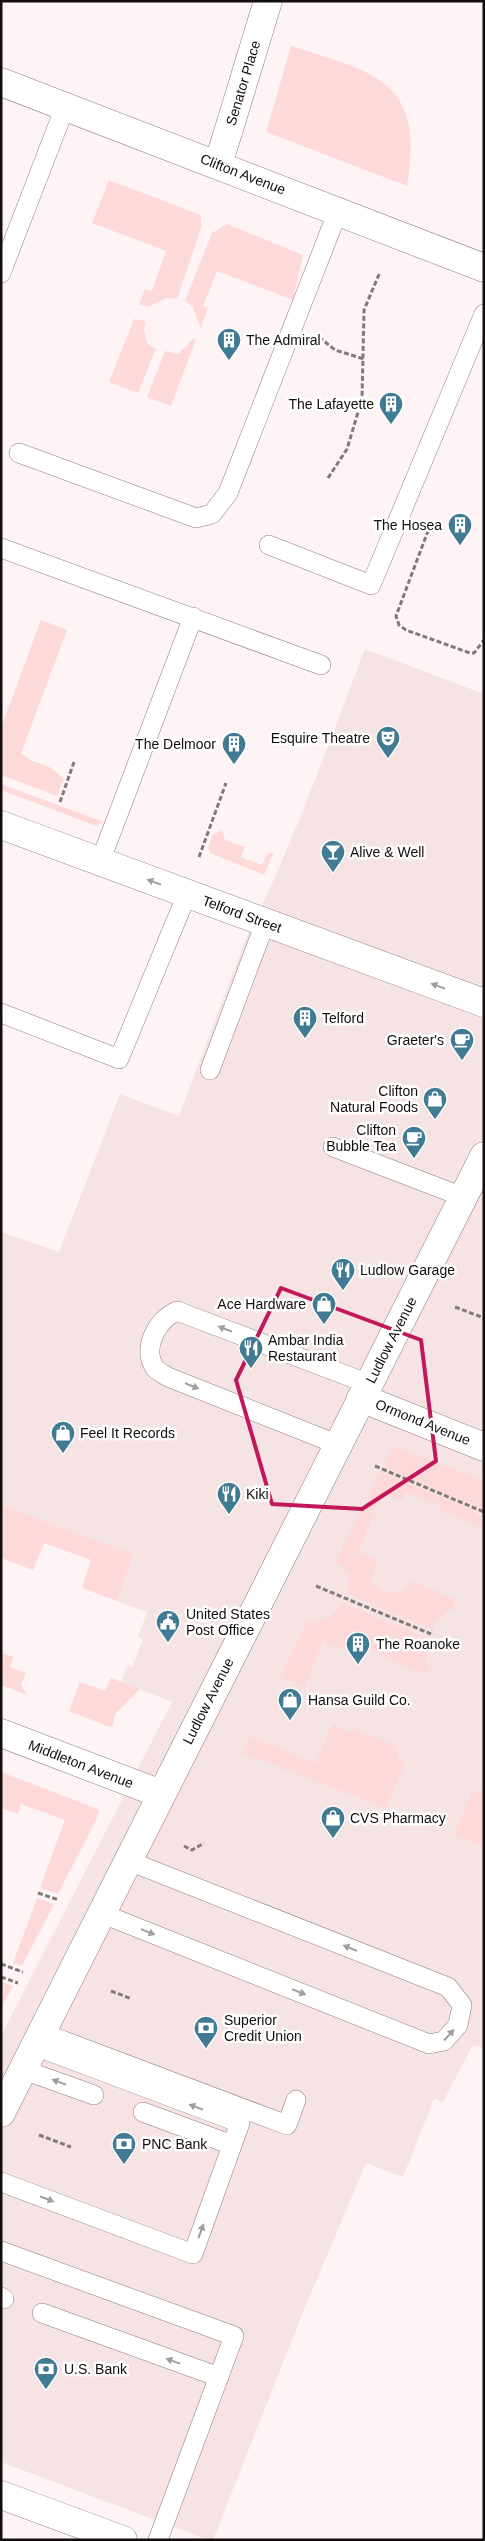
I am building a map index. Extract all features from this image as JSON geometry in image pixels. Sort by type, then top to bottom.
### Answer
[{"type":"main road","name":"Senator Place","points":[[218,165],[268,1]]},
{"type":"main road","name":"Clifton Avenue","points":[[1,82],[484,268]]},
{"type":"main road","name":"Telford Street","points":[[1,825],[484,1003]]},
{"type":"main road","name":"Ludlow Avenue","points":[[1,2113],[484,1156]]},
{"type":"main road","name":"Ormond Avenue","points":[[365,1391],[484,1447]]},
{"type":"main road","name":"Middleton Avenue","points":[[1,1733],[161,1794]]},
{"type":"main road","points":[[1,2495],[123,2540]]},
{"type":"lane","points":[[1,273],[66,107]]},
{"type":"lane","points":[[19,453],[196,518],[212,514],[228,493],[338,211]]},
{"type":"lane","points":[[269,545],[371,585],[484,314]]},
{"type":"lane","points":[[1,548],[321,665]]},
{"type":"lane","points":[[100,862],[192,617]]},
{"type":"lane","points":[[1,1013],[119,1059],[187,894]]},
{"type":"lane","points":[[210,1070],[265,923]]},
{"type":"lane","points":[[333,1147],[463,1197]]},
{"type":"lane","points":[[339,1444],[168,1377],[156,1370],[151,1360],[150,1349],[158,1327],[166,1316],[177,1311],[365,1391]]},
{"type":"lane","points":[[103,1914],[429,2044],[444,2042],[458,2025],[462,2005],[448,1987],[129,1861]]},
{"type":"lane","points":[[34,2050],[94,2095]]},
{"type":"lane","points":[[34,2050],[287,2126],[296,2100]]},
{"type":"lane","points":[[1,2182],[192,2254],[240,2123],[34,2050]]},
{"type":"lane","points":[[143,2112],[232,2144]]},
{"type":"lane","points":[[1,2251],[234,2336],[158,2540]]},
{"type":"lane","points":[[42,2313],[219,2377]]},
{"type":"path","points":[[328,478],[347,449],[362,399],[364,310],[380,272]]},
{"type":"path","points":[[293,326],[320,338],[335,350],[364,359]]},
{"type":"path","points":[[431,524],[396,616],[398,625],[406,630],[470,653],[474,653],[484,640]]},
{"type":"path","points":[[60,802],[74,762]]},
{"type":"path","points":[[199,856],[226,783]]},
{"type":"path","points":[[455,1307],[484,1318]]},
{"type":"path","points":[[375,1466],[484,1512]]},
{"type":"path","points":[[316,1586],[431,1634]]},
{"type":"path","points":[[184,1846],[192,1850],[204,1843]]},
{"type":"path","points":[[38,1893],[59,1900]]},
{"type":"path","points":[[1,1964],[23,1972]]},
{"type":"path","points":[[1,1977],[18,1983]]},
{"type":"path","points":[[111,1991],[132,1999]]},
{"type":"path","points":[[39,2135],[70,2147]]},
{"type":"highlighted area","points":[[281,1288],[421,1340],[436,1461],[362,1509],[272,1504],[236,1380]]},
{"type":"shaded area","points":[[291,46],[348,64],[370,74],[388,87],[401,103],[409,124],[411,151],[407,186],[266,132]]},
{"type":"shaded area","points":[[109,180],[201,215],[201,228],[177,299],[167,298],[148,307],[139,304],[145,289],[152,291],[166,251],[92,223]]},
{"type":"shaded area","points":[[227,224],[303,255],[293,300],[217,271],[203,306],[208,308],[201,328],[192,306],[185,301],[212,233]]},
{"type":"shaded area","points":[[134,319],[146,321],[144,329],[147,343],[156,349],[138,393],[109,382]]},
{"type":"shaded area","points":[[193,339],[196,339],[171,406],[147,397],[165,351],[178,354]]},
{"type":"shaded area","points":[[41,620],[67,630],[21,753],[31,760],[51,768],[64,778],[57,796],[1,775],[1,728]]},
{"type":"shaded area","points":[[365,649],[484,694],[484,2048],[473,2045],[443,2102],[434,2099],[403,2177],[366,2163],[304,2310],[213,2540],[208,2540],[1,2462],[1,2036],[172,1702],[121,1682],[127,1666],[132,1668],[143,1639],[138,1637],[147,1612],[117,1601],[134,1554],[1,1505],[1,1232],[59,1252],[120,1094],[179,1116],[244,943],[303,811]]},
{"type":"shaded area","points":[[1,784],[104,822],[96,826],[1,790]]},
{"type":"shaded area","points":[[222,830],[225,840],[245,847],[241,857],[262,865],[266,855],[274,852],[264,875],[210,853],[208,847],[213,835]]},
{"type":"shaded area","points":[[394,1446],[484,1481],[484,1510],[384,1467]]},
{"type":"shaded area","points":[[381,1472],[473,1510],[484,1521],[484,1528],[439,1511],[441,1506],[405,1492],[402,1501],[382,1493],[359,1552],[378,1560],[371,1579],[380,1590],[400,1593],[411,1581],[456,1599],[454,1603],[456,1609],[445,1611],[442,1619],[438,1618],[433,1630],[346,1593],[348,1575],[344,1568],[335,1563]]},
{"type":"shaded area","points":[[1,1505],[134,1554],[117,1601],[82,1588],[91,1560],[44,1543],[33,1570],[1,1558]]},
{"type":"shaded area","points":[[343,1603],[429,1639],[424,1652],[428,1654],[425,1660],[431,1670],[426,1675],[381,1657],[382,1654],[346,1639],[342,1649],[323,1642],[305,1687],[279,1677],[307,1621],[318,1621],[327,1618]]},
{"type":"shaded area","points":[[1,1653],[14,1657],[10,1667],[26,1673],[21,1685],[27,1695],[1,1685]]},
{"type":"shaded area","points":[[111,1678],[140,1689],[115,1714],[112,1728],[69,1711],[80,1682],[105,1691]]},
{"type":"shaded area","points":[[332,1724],[352,1732],[353,1728],[398,1747],[396,1750],[399,1760],[405,1763],[386,1808],[242,1753],[250,1736],[316,1763]]},
{"type":"shaded area","points":[[1,1772],[98,1809],[99,1813],[96,1820],[58,1894],[40,1888],[65,1820],[21,1804],[18,1814],[1,1808]]},
{"type":"shaded area","points":[[484,1789],[484,1847],[454,1835],[473,1790],[478,1792]]},
{"type":"shaded area","points":[[37,1898],[54,1904],[22,1966],[13,1963]]},
{"type":"shaded area","points":[[1,1981],[13,1986],[1,2008]]},
{"type":"place","name":"The Admiral","points":[[229,361]]},
{"type":"place","name":"The Lafayette","points":[[391,425]]},
{"type":"place","name":"The Hosea","points":[[460,546]]},
{"type":"place","name":"Esquire Theatre","points":[[388,759]]},
{"type":"place","name":"The Delmoor","points":[[234,765]]},
{"type":"place","name":"Alive & Well","points":[[333,873]]},
{"type":"place","name":"Telford","points":[[305,1039]]},
{"type":"place","name":"Graeter's","points":[[462,1061]]},
{"type":"place","name":"Clifton Natural Foods","points":[[435,1120]]},
{"type":"place","name":"Clifton Bubble Tea","points":[[414,1159]]},
{"type":"place","name":"Ludlow Garage","points":[[343,1291]]},
{"type":"place","name":"Ace Hardware","points":[[324,1325]]},
{"type":"place","name":"Ambar India Restaurant","points":[[251,1369]]},
{"type":"place","name":"Feel It Records","points":[[63,1454]]},
{"type":"place","name":"Kiki","points":[[229,1515]]},
{"type":"place","name":"United States Post Office","points":[[168,1643]]},
{"type":"place","name":"The Roanoke","points":[[358,1665]]},
{"type":"place","name":"Hansa Guild Co.","points":[[290,1721]]},
{"type":"place","name":"CVS Pharmacy","points":[[333,1839]]},
{"type":"place","name":"Superior Credit Union","points":[[206,2049]]},
{"type":"place","name":"PNC Bank","points":[[124,2165]]},
{"type":"place","name":"U.S. Bank","points":[[46,2390]]}]
